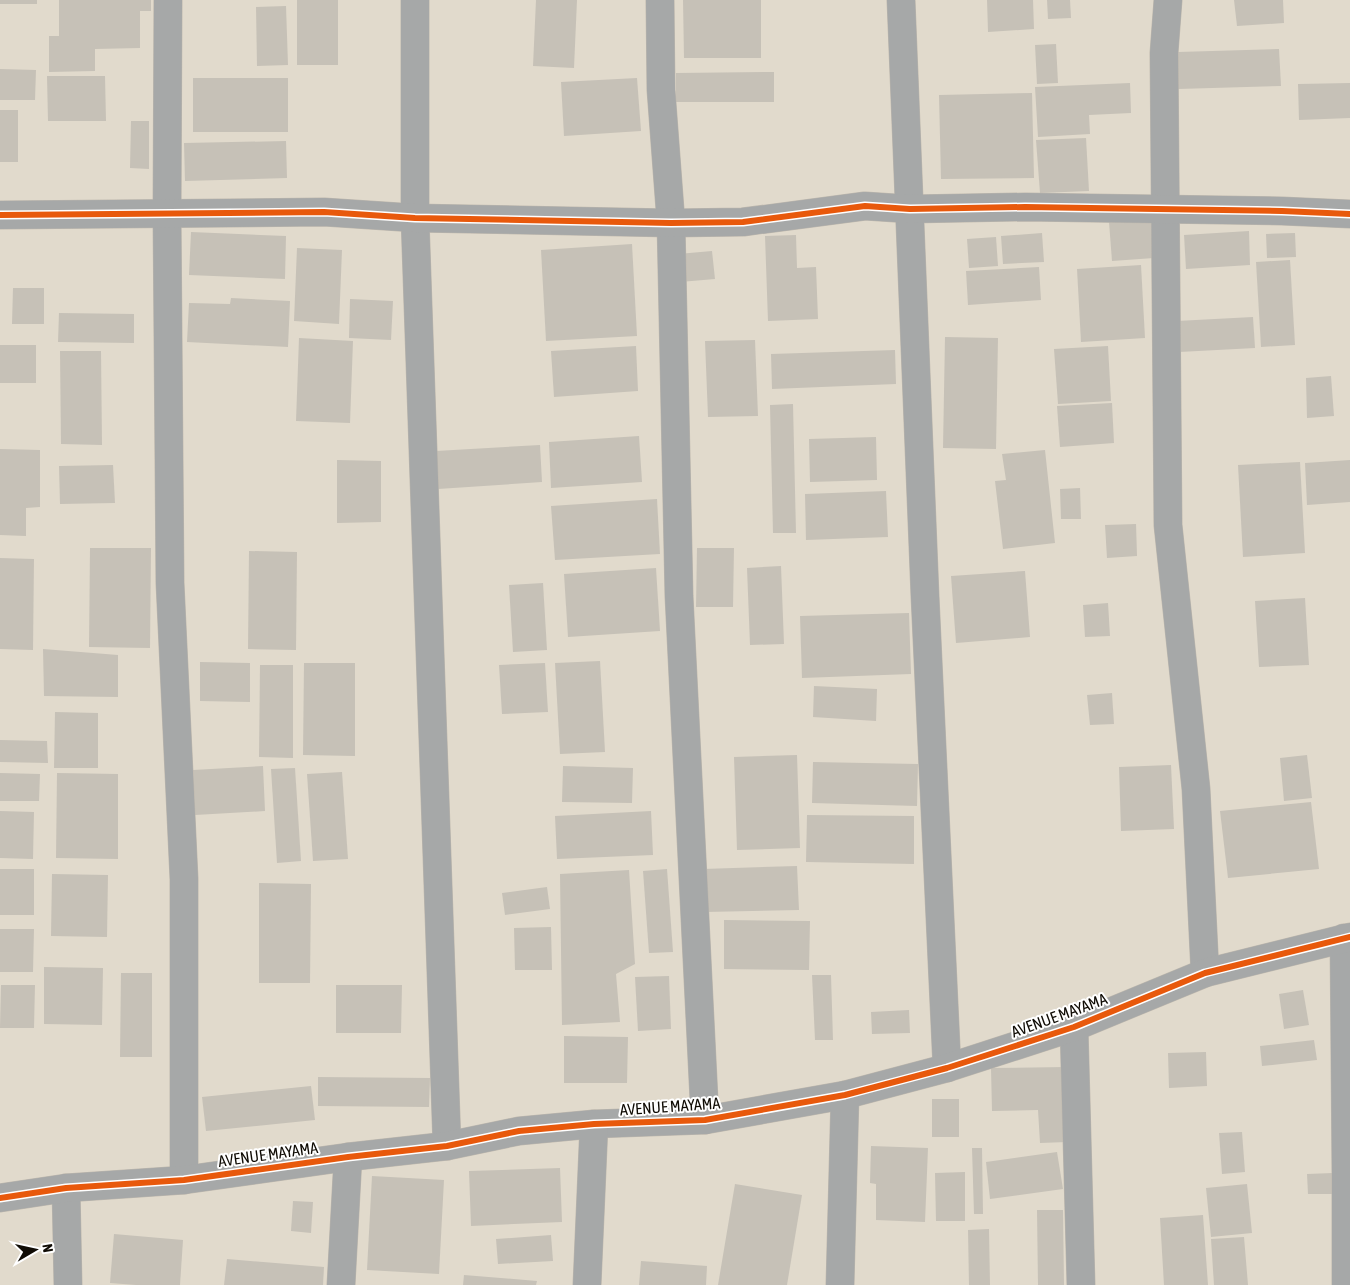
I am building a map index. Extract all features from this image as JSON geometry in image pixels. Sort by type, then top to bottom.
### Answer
[{"type":"street","points":[[168,0],[167,214],[170,584],[184,880],[184,1180]]},
{"type":"street","points":[[415,0],[415,218],[447,1146]]},
{"type":"street","points":[[660,0],[661,90],[672,222],[679,596],[705,1120]]},
{"type":"street","points":[[902,0],[925,596],[946,1068]]},
{"type":"street","points":[[1168,0],[1164,53],[1168,526],[1196,789],[1205,973]]},
{"type":"street","points":[[0,215],[324,212],[415,218],[743,222],[865,206],[910,209],[1025,207],[1282,211],[1350,214]]},
{"type":"street","points":[[1346,1285],[1347,938]]},
{"type":"street","name":"AVENUE MAYAMA","points":[[0,1198],[66,1188],[184,1180],[348,1157],[447,1146],[519,1131],[594,1124],[705,1120],[845,1095],[946,1068],[1074,1027],[1205,973],[1347,938]]},
{"type":"street","points":[[1074,1027],[1081,1285]]},
{"type":"street","points":[[840,1285],[845,1095]]},
{"type":"street","points":[[587,1285],[594,1124]]},
{"type":"street","points":[[342,1285],[348,1157]]},
{"type":"street","points":[[66,1188],[68,1285]]},
{"type":"building","points":[[0,0],[37,0],[37,4],[0,4]]},
{"type":"building","points":[[59,0],[151,0],[151,11],[140,11],[140,48],[95,49],[95,71],[49,72],[49,36],[59,36]]},
{"type":"building","points":[[297,0],[338,0],[338,65],[297,65]]},
{"type":"building","points":[[536,0],[577,0],[574,68],[533,66]]},
{"type":"building","points":[[683,0],[761,0],[761,58],[684,58]]},
{"type":"building","points":[[987,0],[1033,0],[1034,29],[988,32]]},
{"type":"building","points":[[1047,0],[1070,0],[1071,18],[1048,19]]},
{"type":"building","points":[[1234,0],[1283,0],[1284,23],[1237,26]]},
{"type":"building","points":[[286,6],[288,65],[257,66],[256,7]]},
{"type":"building","points":[[1056,44],[1058,83],[1037,84],[1035,45]]},
{"type":"building","points":[[1279,49],[1281,86],[1178,89],[1178,52]]},
{"type":"building","points":[[0,69],[36,70],[35,100],[0,100]]},
{"type":"building","points":[[774,72],[774,102],[676,102],[676,73]]},
{"type":"building","points":[[47,76],[105,76],[106,121],[48,121]]},
{"type":"building","points":[[193,78],[288,78],[288,132],[193,132]]},
{"type":"building","points":[[637,78],[641,131],[564,136],[561,82]]},
{"type":"building","points":[[1130,83],[1131,113],[1089,115],[1090,134],[1038,137],[1035,87]]},
{"type":"building","points":[[1350,83],[1350,118],[1299,120],[1298,84]]},
{"type":"building","points":[[1032,93],[1034,178],[941,179],[939,95]]},
{"type":"building","points":[[0,110],[18,110],[18,162],[0,162]]},
{"type":"building","points":[[131,121],[149,121],[149,169],[130,168]]},
{"type":"building","points":[[1086,138],[1089,191],[1040,193],[1036,140]]},
{"type":"building","points":[[286,141],[287,178],[185,181],[184,143]]},
{"type":"building","points":[[1152,219],[1154,258],[1112,261],[1109,222]]},
{"type":"building","points":[[1249,231],[1250,265],[1186,269],[1184,235]]},
{"type":"building","points":[[191,232],[286,236],[285,279],[189,275]]},
{"type":"building","points":[[1042,233],[1044,262],[1003,264],[1001,236]]},
{"type":"building","points":[[1295,233],[1296,257],[1267,258],[1266,234]]},
{"type":"building","points":[[796,235],[797,268],[816,267],[818,319],[768,321],[765,236]]},
{"type":"building","points":[[996,237],[998,266],[969,268],[967,239]]},
{"type":"building","points":[[632,244],[637,336],[546,341],[541,250]]},
{"type":"building","points":[[297,248],[342,250],[339,324],[294,321]]},
{"type":"building","points":[[712,251],[715,279],[680,282],[678,254]]},
{"type":"building","points":[[1290,260],[1295,345],[1261,347],[1256,262]]},
{"type":"building","points":[[1141,265],[1145,338],[1081,342],[1077,269]]},
{"type":"building","points":[[1039,267],[1041,300],[968,305],[966,271]]},
{"type":"building","points":[[13,288],[44,288],[44,324],[12,324]]},
{"type":"building","points":[[231,298],[290,301],[288,347],[187,342],[189,303],[230,304]]},
{"type":"building","points":[[350,299],[393,301],[391,340],[349,338]]},
{"type":"building","points":[[59,313],[134,314],[134,343],[58,342]]},
{"type":"building","points":[[1253,317],[1255,348],[1179,352],[1177,321]]},
{"type":"building","points":[[945,337],[998,338],[996,449],[943,448]]},
{"type":"building","points":[[299,338],[353,341],[350,423],[296,421]]},
{"type":"building","points":[[755,340],[758,416],[708,417],[705,341]]},
{"type":"building","points":[[0,345],[36,345],[36,383],[0,383]]},
{"type":"building","points":[[636,346],[638,391],[554,397],[551,351]]},
{"type":"building","points":[[1108,346],[1111,401],[1058,404],[1054,349]]},
{"type":"building","points":[[895,350],[896,384],[772,389],[771,354]]},
{"type":"building","points":[[60,351],[101,351],[102,445],[61,444]]},
{"type":"building","points":[[1331,376],[1334,416],[1307,418],[1306,378]]},
{"type":"building","points":[[1112,403],[1114,443],[1060,447],[1057,406]]},
{"type":"building","points":[[793,404],[796,533],[773,533],[770,405]]},
{"type":"building","points":[[639,436],[642,482],[551,488],[549,442]]},
{"type":"building","points":[[876,437],[877,480],[810,482],[809,439]]},
{"type":"building","points":[[540,445],[542,482],[438,489],[436,451]]},
{"type":"building","points":[[0,449],[40,450],[40,507],[26,508],[26,536],[0,535]]},
{"type":"building","points":[[1045,450],[1055,543],[1003,549],[995,481],[1006,480],[1002,454]]},
{"type":"building","points":[[337,460],[381,461],[381,522],[337,523]]},
{"type":"building","points":[[1350,460],[1350,502],[1307,505],[1305,463]]},
{"type":"building","points":[[1300,462],[1305,553],[1243,557],[1238,465]]},
{"type":"building","points":[[113,465],[115,503],[60,504],[59,466]]},
{"type":"building","points":[[1080,488],[1081,519],[1061,519],[1060,489]]},
{"type":"building","points":[[886,491],[888,537],[806,540],[805,494]]},
{"type":"building","points":[[657,499],[660,554],[555,560],[551,506]]},
{"type":"building","points":[[1136,524],[1137,556],[1107,558],[1105,525]]},
{"type":"building","points":[[90,548],[151,548],[150,648],[89,647]]},
{"type":"building","points":[[697,548],[734,548],[733,607],[696,607]]},
{"type":"building","points":[[249,551],[297,552],[296,650],[248,649]]},
{"type":"building","points":[[0,558],[34,559],[33,650],[0,649]]},
{"type":"building","points":[[781,566],[784,644],[750,645],[747,568]]},
{"type":"building","points":[[656,568],[660,631],[568,637],[564,574]]},
{"type":"building","points":[[1025,571],[1030,637],[956,643],[951,576]]},
{"type":"building","points":[[543,583],[547,650],[513,652],[509,585]]},
{"type":"building","points":[[1305,598],[1309,665],[1259,667],[1255,601]]},
{"type":"building","points":[[1108,603],[1110,636],[1085,637],[1083,605]]},
{"type":"building","points":[[909,613],[911,674],[802,678],[800,616]]},
{"type":"building","points":[[43,649],[118,655],[118,697],[44,696]]},
{"type":"building","points":[[600,661],[605,752],[560,754],[555,663]]},
{"type":"building","points":[[200,662],[250,663],[250,702],[200,701]]},
{"type":"building","points":[[304,663],[355,663],[355,756],[303,755]]},
{"type":"building","points":[[545,663],[548,712],[502,714],[499,665]]},
{"type":"building","points":[[260,665],[293,665],[293,758],[259,757]]},
{"type":"building","points":[[814,686],[877,689],[876,721],[813,717]]},
{"type":"building","points":[[1112,693],[1114,724],[1090,725],[1087,695]]},
{"type":"building","points":[[55,712],[98,713],[98,768],[54,768]]},
{"type":"building","points":[[0,740],[47,741],[48,763],[0,762]]},
{"type":"building","points":[[797,755],[800,848],[737,850],[734,757]]},
{"type":"building","points":[[1307,755],[1312,798],[1284,801],[1280,758]]},
{"type":"building","points":[[813,762],[918,764],[917,806],[812,803]]},
{"type":"building","points":[[1171,765],[1174,829],[1121,831],[1119,767]]},
{"type":"building","points":[[263,766],[265,811],[195,815],[193,770]]},
{"type":"building","points":[[563,766],[633,768],[632,803],[562,802]]},
{"type":"building","points":[[295,768],[301,861],[277,863],[271,769]]},
{"type":"building","points":[[342,772],[348,859],[313,861],[307,774]]},
{"type":"building","points":[[0,773],[40,774],[39,801],[0,801]]},
{"type":"building","points":[[57,773],[118,774],[118,859],[56,858]]},
{"type":"building","points":[[1311,802],[1319,869],[1228,878],[1220,811]]},
{"type":"building","points":[[0,811],[34,812],[33,859],[0,858]]},
{"type":"building","points":[[651,811],[653,855],[557,859],[555,816]]},
{"type":"building","points":[[807,815],[914,816],[914,864],[806,862]]},
{"type":"building","points":[[797,866],[799,910],[705,912],[703,869]]},
{"type":"building","points":[[0,869],[34,869],[34,915],[0,915]]},
{"type":"building","points":[[667,869],[673,952],[649,953],[643,871]]},
{"type":"building","points":[[629,870],[635,964],[616,974],[620,1022],[562,1025],[560,874]]},
{"type":"building","points":[[52,874],[108,875],[107,937],[51,936]]},
{"type":"building","points":[[259,883],[311,884],[310,983],[259,983]]},
{"type":"building","points":[[547,887],[550,909],[505,915],[502,893]]},
{"type":"building","points":[[724,920],[810,921],[809,970],[724,969]]},
{"type":"building","points":[[551,927],[552,970],[515,970],[514,928]]},
{"type":"building","points":[[0,929],[34,929],[33,972],[0,972]]},
{"type":"building","points":[[44,967],[103,968],[102,1025],[44,1024]]},
{"type":"building","points":[[121,973],[152,973],[152,1057],[120,1057]]},
{"type":"building","points":[[812,975],[831,975],[833,1040],[815,1040]]},
{"type":"building","points":[[669,976],[671,1029],[638,1031],[635,977]]},
{"type":"building","points":[[1,985],[35,985],[34,1028],[0,1028]]},
{"type":"building","points":[[336,985],[402,985],[401,1033],[336,1033]]},
{"type":"building","points":[[1303,990],[1309,1025],[1284,1029],[1279,994]]},
{"type":"building","points":[[909,1010],[910,1033],[872,1034],[871,1012]]},
{"type":"building","points":[[564,1036],[628,1037],[627,1083],[564,1083]]},
{"type":"building","points":[[1314,1040],[1317,1060],[1262,1066],[1260,1046]]},
{"type":"building","points":[[1206,1052],[1207,1086],[1169,1088],[1168,1053]]},
{"type":"building","points":[[1066,1067],[1067,1142],[1040,1143],[1038,1110],[992,1111],[991,1068]]},
{"type":"building","points":[[318,1077],[430,1078],[429,1107],[318,1106]]},
{"type":"building","points":[[311,1086],[315,1120],[206,1131],[202,1097]]},
{"type":"building","points":[[932,1099],[959,1099],[959,1137],[932,1137]]},
{"type":"building","points":[[1242,1132],[1245,1172],[1222,1174],[1219,1133]]},
{"type":"building","points":[[871,1146],[928,1148],[925,1222],[876,1220],[876,1184],[870,1183]]},
{"type":"building","points":[[972,1148],[982,1148],[983,1214],[974,1214]]},
{"type":"building","points":[[1057,1152],[1063,1189],[990,1199],[986,1162]]},
{"type":"building","points":[[560,1168],[562,1222],[471,1226],[469,1171]]},
{"type":"building","points":[[965,1172],[965,1221],[936,1221],[935,1173]]},
{"type":"building","points":[[1333,1173],[1333,1194],[1308,1194],[1307,1174]]},
{"type":"building","points":[[372,1176],[444,1180],[439,1274],[367,1270]]},
{"type":"building","points":[[735,1184],[802,1195],[787,1285],[718,1285]]},
{"type":"building","points":[[1247,1184],[1252,1233],[1211,1237],[1206,1188]]},
{"type":"building","points":[[293,1201],[313,1202],[311,1233],[291,1231]]},
{"type":"building","points":[[1037,1210],[1063,1210],[1064,1285],[1038,1285]]},
{"type":"building","points":[[1203,1215],[1208,1285],[1164,1285],[1160,1218]]},
{"type":"building","points":[[989,1229],[990,1285],[969,1285],[968,1230]]},
{"type":"building","points":[[114,1234],[183,1240],[180,1285],[110,1283]]},
{"type":"building","points":[[551,1235],[553,1261],[498,1264],[496,1239]]},
{"type":"building","points":[[1244,1237],[1248,1285],[1214,1285],[1211,1239]]},
{"type":"building","points":[[227,1259],[324,1267],[323,1285],[224,1285]]},
{"type":"building","points":[[641,1261],[707,1266],[706,1285],[639,1285]]},
{"type":"building","points":[[464,1275],[537,1281],[536,1285],[463,1285]]},
{"type":"cycle path","points":[[0,215],[324,212],[415,218],[671,223],[743,222],[865,206],[910,209],[1025,207],[1282,211],[1350,214]]},
{"type":"cycle path","points":[[0,1198],[66,1188],[184,1180],[348,1157],[447,1146],[519,1131],[594,1124],[705,1120],[845,1095],[947,1068],[1074,1027],[1205,973],[1350,937]]}]
